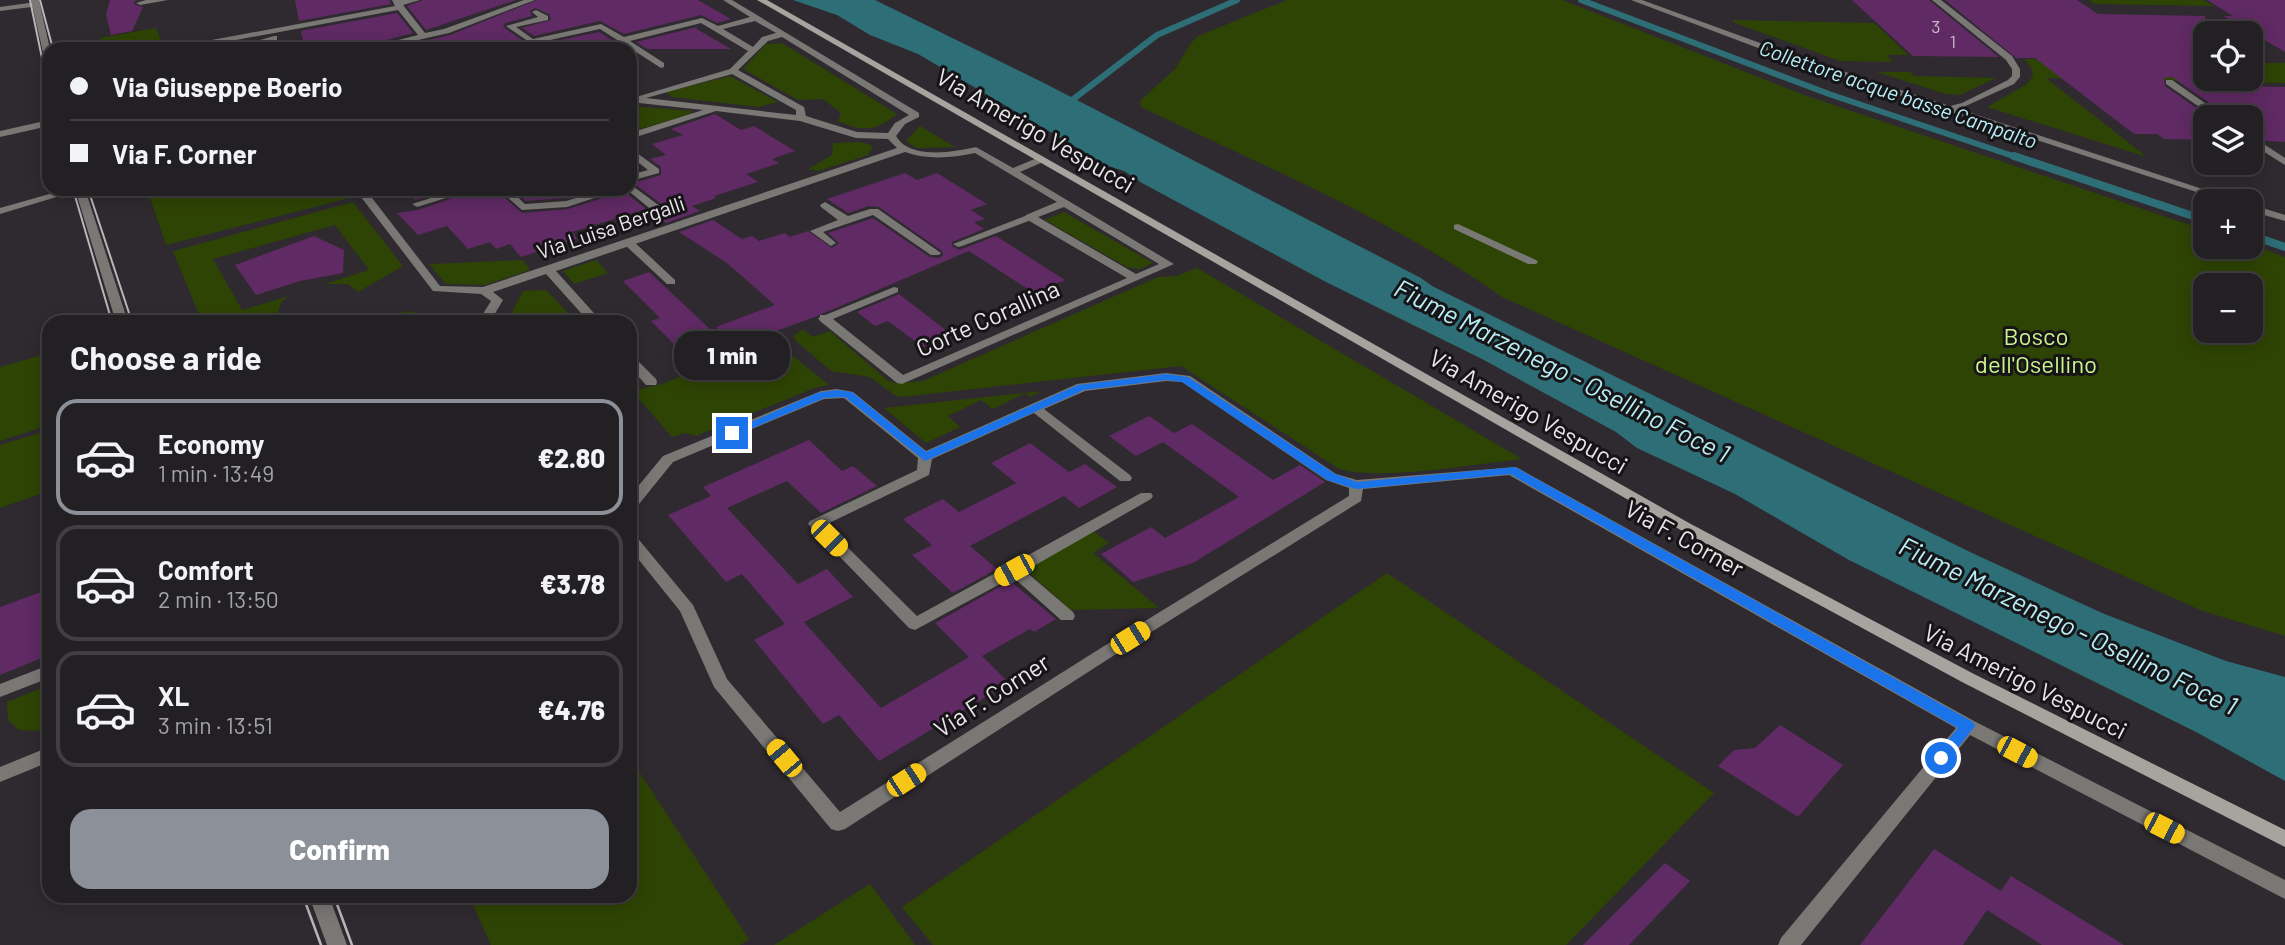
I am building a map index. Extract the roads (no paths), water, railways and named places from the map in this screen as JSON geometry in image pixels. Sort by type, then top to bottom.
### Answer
[{"type":"main road","name":"Via Amerigo Vespucci","points":[[761,0],[1540,445],[1816,599],[2285,839]]},
{"type":"street","points":[[140,3],[164,0]]},
{"type":"street","points":[[206,42],[416,0]]},
{"type":"street","points":[[400,42],[423,37],[531,0]]},
{"type":"street","points":[[727,0],[916,115],[894,128],[891,136]]},
{"type":"street","points":[[1635,0],[1790,57],[2196,189]]},
{"type":"street","points":[[1936,0],[2009,58],[2016,69],[2011,82],[1961,107],[1946,109]]},
{"type":"street","points":[[0,9],[36,2],[45,42]]},
{"type":"street","points":[[398,4],[423,37]]},
{"type":"street","points":[[525,42],[510,26],[545,18],[536,12]]},
{"type":"street","points":[[716,29],[757,18]]},
{"type":"street","points":[[543,42],[601,26],[623,40],[702,20],[752,50]]},
{"type":"street","points":[[260,42],[286,35],[279,29]]},
{"type":"street","points":[[637,97],[733,71],[765,39],[782,34]]},
{"type":"street","points":[[637,53],[661,65]]},
{"type":"street","points":[[733,71],[802,108],[802,118]]},
{"type":"street","points":[[2169,82],[2203,105]]},
{"type":"street","points":[[637,100],[802,118],[856,135],[891,136]]},
{"type":"street","points":[[637,134],[721,108]]},
{"type":"street","points":[[0,134],[42,125]]},
{"type":"street","points":[[891,136],[895,143],[905,149],[938,155],[976,150],[1065,203]]},
{"type":"street","points":[[2263,147],[2285,162]]},
{"type":"street","name":"Via Luisa Bergalli","points":[[369,196],[366,197],[437,289],[484,291],[905,149]]},
{"type":"street","points":[[637,157],[655,171],[637,176]]},
{"type":"street","points":[[1012,172],[1040,160]]},
{"type":"street","points":[[637,193],[657,209]]},
{"type":"street","points":[[0,211],[54,196]]},
{"type":"street","points":[[81,196],[119,315]]},
{"type":"street","points":[[417,204],[445,196]]},
{"type":"street","points":[[510,196],[522,208],[567,204],[594,196]]},
{"type":"street","points":[[958,244],[1065,203]]},
{"type":"street","name":"Corte Corallina","points":[[894,290],[824,318],[902,380],[1168,264],[1065,203]]},
{"type":"street","points":[[825,205],[846,220]]},
{"type":"street","points":[[831,243],[815,231],[877,210],[935,253]]},
{"type":"street","points":[[2263,211],[2285,218]]},
{"type":"street","points":[[1030,216],[1135,278]]},
{"type":"street","points":[[1458,228],[1532,262]]},
{"type":"street","points":[[628,242],[671,282]]},
{"type":"street","points":[[548,269],[590,315]]},
{"type":"street","points":[[484,291],[498,300],[488,315]]},
{"type":"street","points":[[637,367],[651,382]]},
{"type":"street","name":"Via F. Corner","points":[[925,457],[1082,387],[1166,377],[1185,379],[1331,477],[1356,485],[1511,470],[1968,726],[2285,890]]},
{"type":"street","points":[[637,497],[668,459],[821,396],[837,393],[848,395],[925,457],[924,472],[815,524],[915,624],[1146,496]]},
{"type":"street","points":[[1035,408],[1125,478]]},
{"type":"street","name":"Via F. Corner","points":[[637,548],[687,609],[720,682],[838,823],[1356,498],[1356,485]]},
{"type":"street","points":[[1014,570],[1067,616]]},
{"type":"street","points":[[0,691],[42,674]]},
{"type":"street","points":[[1788,945],[1968,726]]},
{"type":"street","points":[[0,775],[42,757]]},
{"type":"street","points":[[322,903],[337,945]]},
{"type":"water","name":"Fiume Marzenego - Osellino Foce 1","points":[[793,0],[875,0],[1044,83],[1432,286],[1970,552],[2102,613],[2226,661],[2285,677],[2285,781],[2196,732],[1849,560],[1735,494],[1637,448],[1616,432],[1482,359],[1326,282],[1124,171],[1108,166],[918,54],[870,35],[837,15]]},
{"type":"waterway","points":[[1063,107],[1157,35],[1237,0]]},
{"type":"waterway","name":"Collettore acque basse Campalto","points":[[1581,0],[1829,94],[2019,158]]},
{"type":"waterway","name":"Collettore acque basse Campalto","points":[[2014,156],[2193,216]]},
{"type":"waterway","name":"Collettore acque basse Campalto","points":[[2263,239],[2285,247]]},
{"type":"tram line","points":[[30,0],[42,58]]},
{"type":"tram line","points":[[40,0],[51,42]]},
{"type":"tram line","points":[[75,196],[110,315]]},
{"type":"tram line","points":[[90,196],[130,315]]},
{"type":"tram line","points":[[306,903],[321,945]]},
{"type":"tram line","points":[[337,903],[352,945]]},
{"type":"park label","name":"Bosco dell'Osellino","points":[[2036,351]]}]
